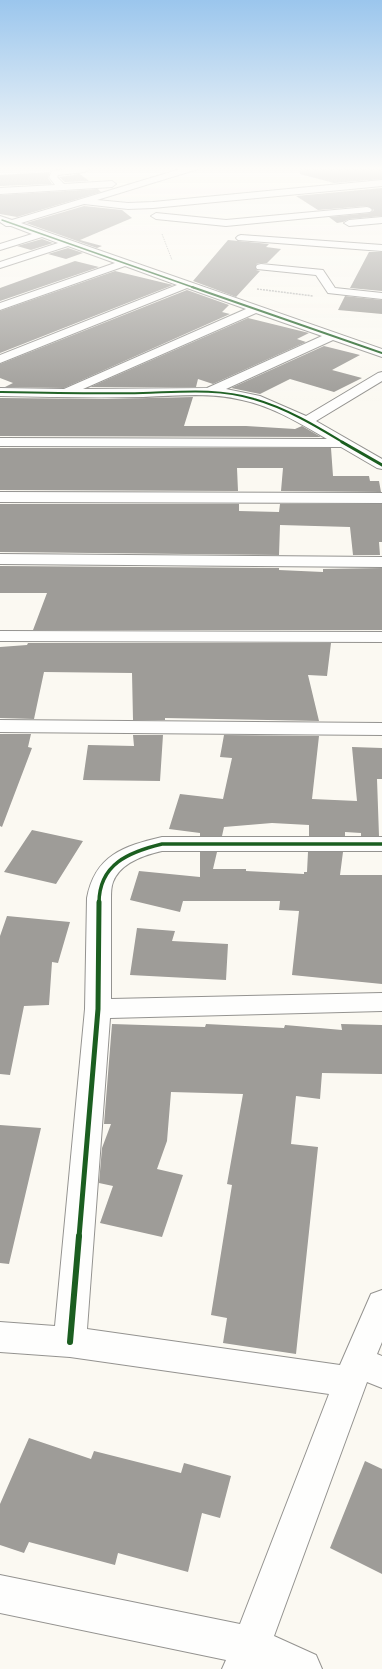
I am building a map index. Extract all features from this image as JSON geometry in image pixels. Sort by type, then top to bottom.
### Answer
[{"type":"street","points":[[0,265],[59,245]]},
{"type":"street","points":[[75,245],[125,264],[382,353]]},
{"type":"street","points":[[338,245],[382,248]]},
{"type":"street","points":[[0,307],[125,264]]},
{"type":"street","points":[[261,267],[319,272],[332,292],[382,296]]},
{"type":"street","points":[[0,359],[186,285]]},
{"type":"street","points":[[61,394],[255,309]]},
{"type":"street","points":[[209,392],[333,335]]},
{"type":"street","points":[[305,422],[382,376]]},
{"type":"street","points":[[0,392],[61,394],[209,392],[234,395],[256,400],[305,422],[382,465]]},
{"type":"street","points":[[0,442],[341,443]]},
{"type":"street","points":[[0,497],[382,498]]},
{"type":"street","points":[[0,559],[382,562]]},
{"type":"street","points":[[0,636],[382,637]]},
{"type":"street","points":[[0,726],[382,729]]},
{"type":"street","points":[[70,1342],[98,1009],[99,898],[101,883],[109,869],[124,857],[142,849],[162,844],[382,844]]},
{"type":"street","points":[[98,1009],[382,1002]]},
{"type":"street","points":[[247,1658],[364,1372],[382,1304]]},
{"type":"street","points":[[0,1337],[70,1342],[364,1372]]},
{"type":"street","points":[[0,1594],[247,1658],[302,1669]]},
{"type":"path","points":[[166,245],[172,262]]},
{"type":"path","points":[[251,288],[298,295],[343,298],[345,293]]},
{"type":"building","points":[[21,245],[47,245],[31,250],[17,246]]},
{"type":"building","points":[[88,245],[102,246],[97,248]]},
{"type":"building","points":[[224,245],[268,245],[266,247],[281,249],[267,263],[256,264],[256,270],[260,271],[236,297],[193,281]]},
{"type":"building","points":[[68,248],[83,253],[66,259],[48,254]]},
{"type":"building","points":[[369,252],[382,252],[382,291],[350,288]]},
{"type":"building","points":[[75,261],[99,267],[0,301],[0,288]]},
{"type":"building","points":[[115,271],[173,285],[0,353],[0,311]]},
{"type":"building","points":[[187,290],[229,305],[222,312],[230,314],[64,388],[5,387],[13,383],[0,378],[0,364]]},
{"type":"building","points":[[345,296],[382,300],[382,314],[338,310]]},
{"type":"building","points":[[248,318],[309,333],[297,339],[306,342],[213,384],[198,379],[196,387],[90,387]]},
{"type":"building","points":[[324,346],[360,355],[332,370],[362,378],[334,392],[290,379],[260,394],[231,388]]},
{"type":"building","points":[[193,397],[184,426],[246,426],[295,429],[302,426],[321,437],[0,436],[0,398],[107,399]]},
{"type":"building","points":[[0,448],[331,448],[333,476],[369,476],[370,481],[379,481],[381,492],[281,491],[283,468],[237,468],[238,491],[0,490]]},
{"type":"building","points":[[0,504],[239,504],[239,511],[279,512],[280,504],[382,504],[382,542],[379,542],[380,555],[353,555],[350,527],[280,525],[279,555],[0,552]]},
{"type":"building","points":[[0,566],[279,568],[279,570],[323,572],[323,569],[382,568],[382,630],[33,630],[47,593],[0,593]]},
{"type":"building","points":[[28,643],[331,643],[327,676],[308,675],[319,721],[165,718],[165,720],[133,720],[132,673],[44,672],[34,719],[0,718],[0,647],[27,645]]},
{"type":"building","points":[[0,734],[31,734],[28,747],[32,748],[2,827],[0,826]]},
{"type":"building","points":[[133,735],[163,735],[160,781],[83,780],[88,745],[134,746]]},
{"type":"building","points":[[224,735],[319,736],[312,799],[357,801],[352,747],[382,748],[382,779],[377,779],[379,836],[361,836],[361,833],[345,832],[345,836],[309,836],[309,825],[272,823],[224,827],[222,836],[200,836],[200,833],[169,829],[180,794],[223,799],[232,758],[220,757]]},
{"type":"building","points":[[32,830],[83,841],[56,884],[4,872]]},
{"type":"building","points":[[200,852],[217,852],[213,869],[246,869],[246,871],[304,874],[304,872],[307,872],[308,852],[343,852],[340,875],[382,875],[382,984],[292,975],[299,911],[279,910],[280,901],[183,901],[180,912],[130,900],[139,871],[200,877]]},
{"type":"building","points":[[7,916],[70,922],[58,963],[52,962],[49,1005],[24,1006],[10,1075],[0,1074],[0,936]]},
{"type":"building","points":[[137,928],[175,931],[172,941],[228,944],[226,980],[130,975]]},
{"type":"building","points":[[112,1024],[205,1027],[206,1024],[284,1028],[285,1025],[342,1030],[341,1024],[382,1025],[382,1074],[322,1073],[320,1099],[296,1096],[291,1144],[318,1147],[296,1354],[223,1343],[227,1318],[211,1315],[232,1185],[227,1184],[243,1094],[171,1092],[167,1141],[157,1169],[183,1175],[162,1237],[100,1223],[113,1186],[99,1183],[102,1148],[111,1124],[104,1124]]},
{"type":"building","points":[[0,1125],[41,1128],[9,1264],[0,1263]]},
{"type":"building","points":[[29,1438],[91,1459],[94,1451],[181,1473],[184,1463],[231,1476],[220,1518],[202,1513],[188,1572],[118,1553],[115,1565],[29,1542],[24,1553],[0,1545],[0,1504]]},
{"type":"building","points":[[365,1461],[382,1469],[382,1574],[330,1548]]},
{"type":"cycle path","points":[[73,245],[382,353]]},
{"type":"cycle path","points":[[0,392],[228,393],[255,399],[288,412],[382,465]]},
{"type":"cycle path","points":[[70,1342],[98,1009],[99,898],[101,884],[106,874],[126,856],[162,844],[382,844]]}]
